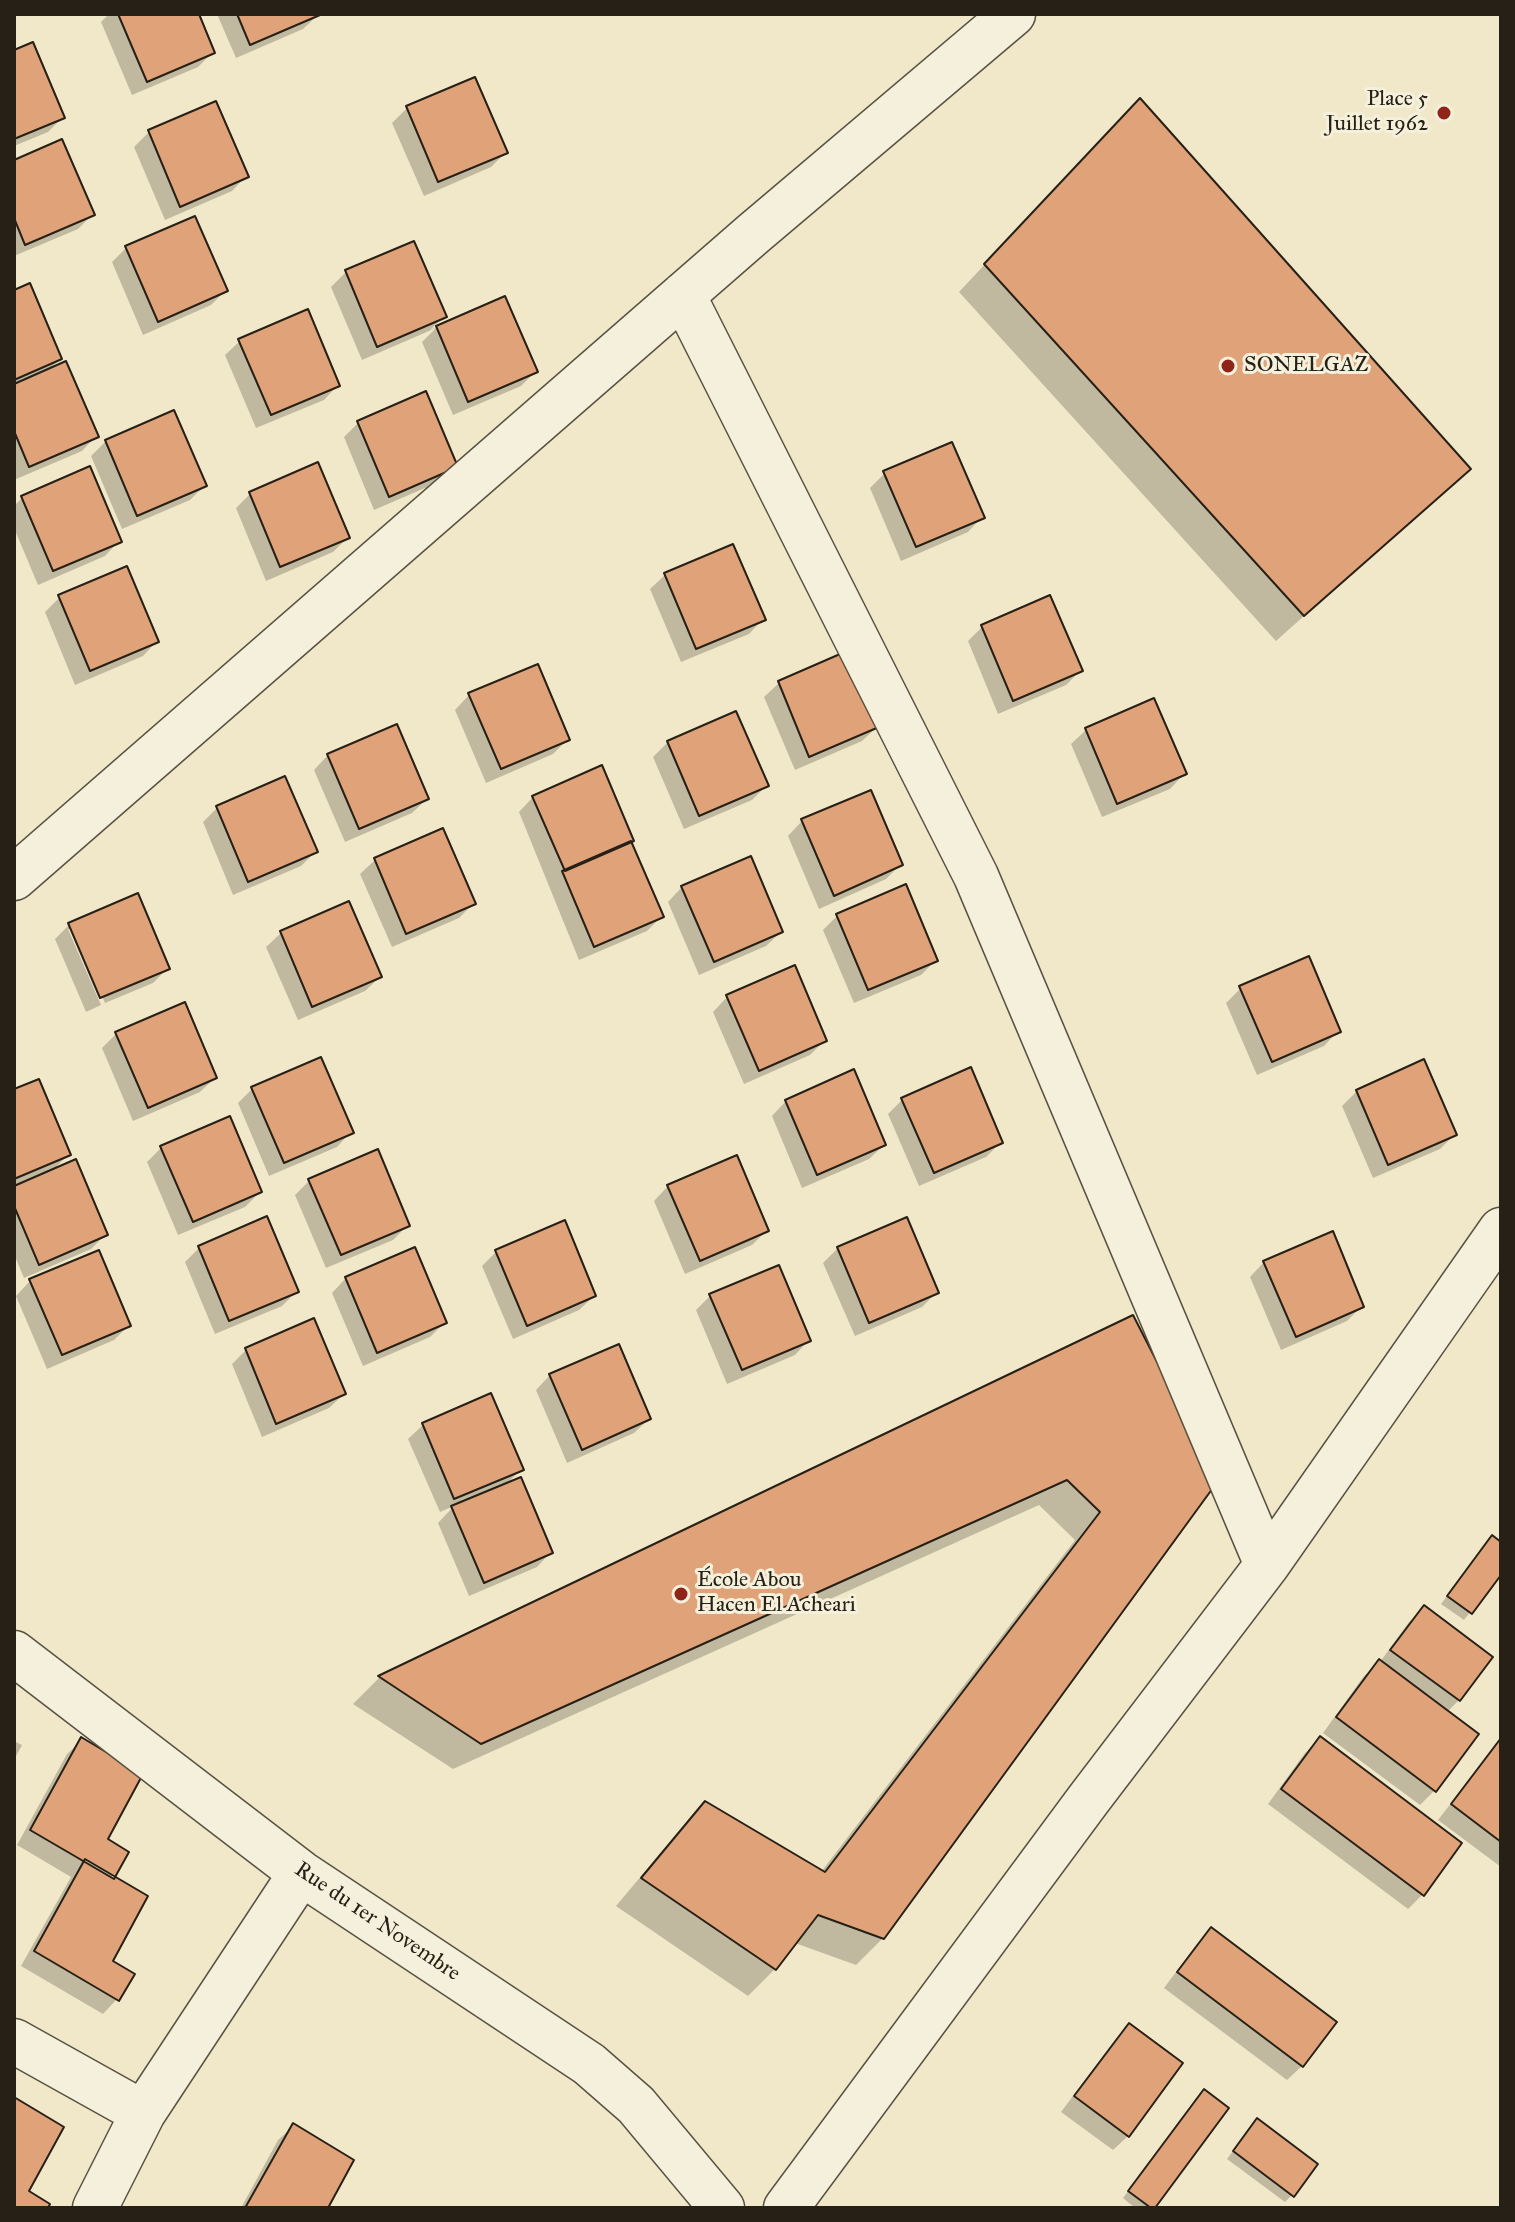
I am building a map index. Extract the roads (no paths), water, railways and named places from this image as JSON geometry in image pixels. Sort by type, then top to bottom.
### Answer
[{"type":"street","points":[[14,878],[683,295],[1013,14]]},
{"type":"street","points":[[683,295],[976,876],[1267,1565]]},
{"type":"street","points":[[786,2208],[1088,1800],[1267,1565],[1501,1230]]},
{"type":"street","name":"Rue du 1er Novembre","points":[[14,1653],[301,1873],[589,2064],[636,2105],[722,2208]]},
{"type":"street","points":[[95,2208],[143,2113],[301,1873]]},
{"type":"street","points":[[14,2041],[143,2113]]},
{"type":"place","name":"Place 5 Juillet 1962","points":[[1444,113]]},
{"type":"place","name":"SONELGAZ","points":[[1228,366]]},
{"type":"place","name":"École Abou Hacen El Acheari","points":[[681,1594]]}]
